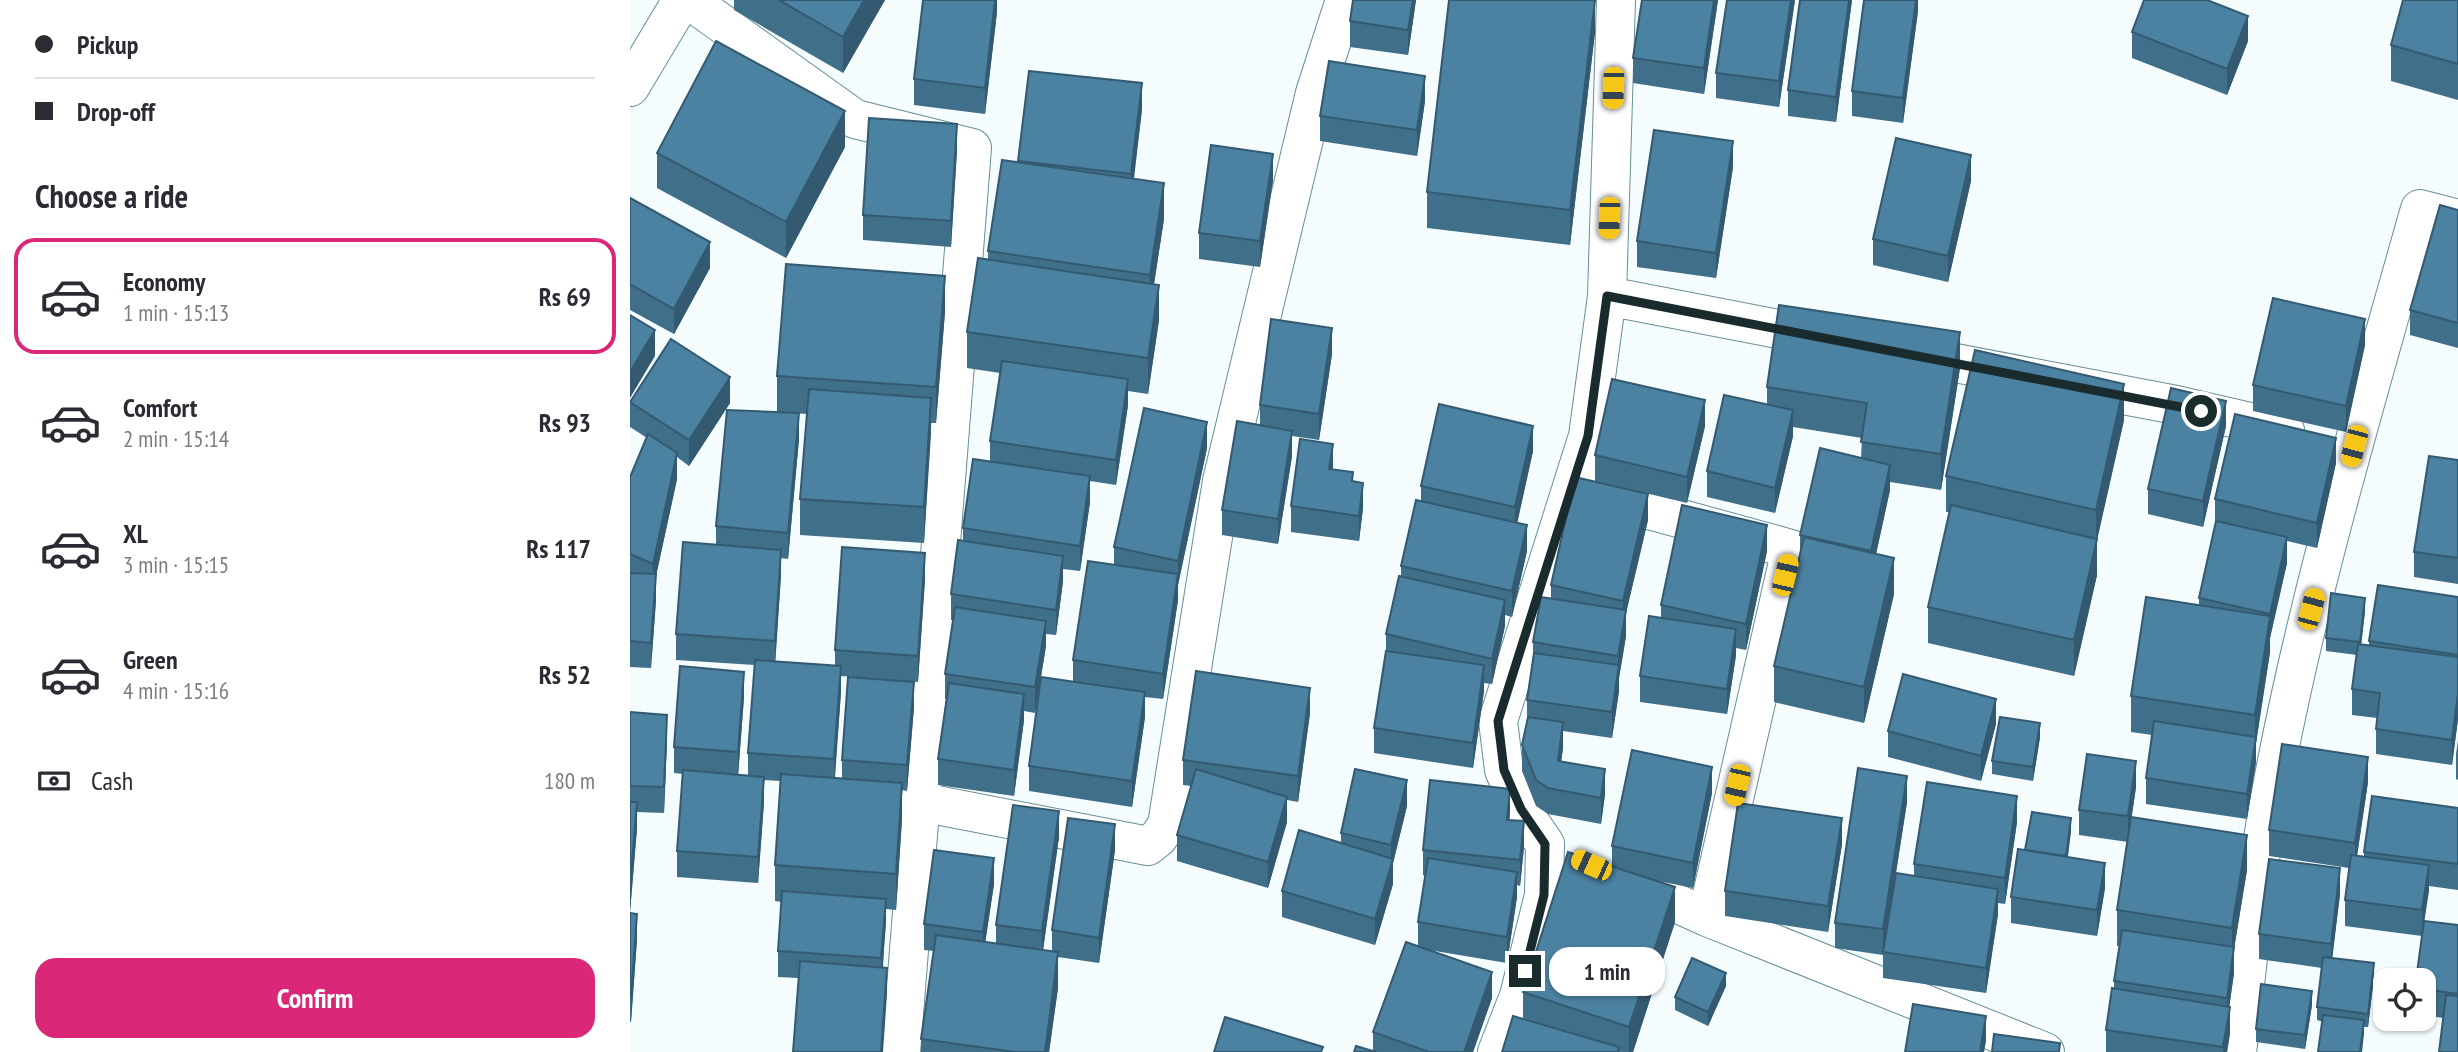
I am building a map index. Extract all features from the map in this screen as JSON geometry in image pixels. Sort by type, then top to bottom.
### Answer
[{"type":"street","points":[[630,87],[682,0]]},
{"type":"street","points":[[689,0],[855,119],[972,148],[901,1052]]},
{"type":"street","points":[[921,802],[1148,846],[1167,825],[1222,481],[1315,93],[1345,0]]},
{"type":"street","points":[[1605,4],[1607,296],[1588,436],[1498,721],[1504,770],[1521,809],[1545,844],[1707,917],[2045,1052]]},
{"type":"street","points":[[2238,1052],[2266,821],[2311,609],[2354,446],[2420,209],[2458,219]]},
{"type":"street","points":[[1607,296],[2176,405],[2354,446]]},
{"type":"street","points":[[1572,489],[1791,549],[1707,917]]},
{"type":"street","points":[[1497,1052],[1519,996],[1544,895],[1545,844]]},
{"type":"building","points":[[779,0],[864,0],[843,37]]},
{"type":"building","points":[[923,0],[995,0],[985,88],[914,79]]},
{"type":"building","points":[[1353,0],[1413,0],[1408,30],[1350,21]]},
{"type":"building","points":[[1449,0],[1595,0],[1570,210],[1427,192]]},
{"type":"building","points":[[1642,0],[1714,0],[1704,68],[1633,58]]},
{"type":"building","points":[[1727,0],[1791,0],[1779,81],[1716,73]]},
{"type":"building","points":[[1800,0],[1849,0],[1836,97],[1788,90]]},
{"type":"building","points":[[1864,0],[1916,0],[1903,98],[1852,91]]},
{"type":"building","points":[[2144,0],[2207,0],[2248,16],[2227,69],[2132,32]]},
{"type":"building","points":[[2403,0],[2458,0],[2458,64],[2391,45]]},
{"type":"building","points":[[716,41],[845,111],[786,222],[657,153]]},
{"type":"building","points":[[1329,61],[1425,76],[1417,130],[1320,116]]},
{"type":"building","points":[[1029,71],[1142,83],[1131,174],[1018,161]]},
{"type":"building","points":[[869,118],[957,124],[951,221],[863,215]]},
{"type":"building","points":[[1654,130],[1733,141],[1716,253],[1637,241]]},
{"type":"building","points":[[1896,138],[1971,155],[1948,256],[1873,239]]},
{"type":"building","points":[[1211,145],[1273,154],[1260,241],[1199,233]]},
{"type":"building","points":[[1002,160],[1164,183],[1150,275],[988,251]]},
{"type":"building","points":[[630,198],[710,242],[674,309],[630,284]]},
{"type":"building","points":[[2440,205],[2458,210],[2458,323],[2410,310]]},
{"type":"building","points":[[978,258],[1159,285],[1148,358],[967,332]]},
{"type":"building","points":[[786,264],[945,276],[936,387],[777,376]]},
{"type":"building","points":[[2273,298],[2365,319],[2346,406],[2253,385]]},
{"type":"building","points":[[1779,305],[1960,332],[1941,454],[1861,442],[1867,403],[1767,387]]},
{"type":"building","points":[[630,315],[655,330],[630,372]]},
{"type":"building","points":[[1271,319],[1332,328],[1319,414],[1260,405]]},
{"type":"building","points":[[671,339],[730,377],[689,440],[630,402]]},
{"type":"building","points":[[1975,350],[2124,384],[2096,510],[1946,476]]},
{"type":"building","points":[[1002,361],[1128,379],[1116,460],[990,441]]},
{"type":"building","points":[[1612,379],[1705,400],[1687,477],[1595,455]]},
{"type":"building","points":[[2171,388],[2226,401],[2203,501],[2148,489]]},
{"type":"building","points":[[809,389],[931,398],[924,507],[800,499]]},
{"type":"building","points":[[1724,395],[1793,410],[1775,488],[1707,471]]},
{"type":"building","points":[[1439,404],[1533,426],[1515,507],[1421,486]]},
{"type":"building","points":[[1144,408],[1207,422],[1178,561],[1114,547]]},
{"type":"building","points":[[727,410],[799,413],[788,533],[716,526]]},
{"type":"building","points":[[2235,414],[2336,438],[2317,523],[2215,499]]},
{"type":"building","points":[[1237,421],[1292,431],[1278,519],[1222,510]]},
{"type":"building","points":[[648,434],[677,453],[653,564],[630,554],[630,477]]},
{"type":"building","points":[[1300,439],[1333,444],[1329,469],[1353,472],[1352,481],[1363,483],[1359,516],[1291,506]]},
{"type":"building","points":[[1820,448],[1890,465],[1871,551],[1800,535]]},
{"type":"building","points":[[2429,456],[2458,460],[2458,558],[2414,552]]},
{"type":"building","points":[[973,459],[1090,476],[1080,546],[963,528]]},
{"type":"building","points":[[1575,477],[1648,494],[1623,601],[1551,585]]},
{"type":"building","points":[[1416,500],[1527,525],[1512,591],[1401,566]]},
{"type":"building","points":[[1682,505],[1767,525],[1746,624],[1661,605]]},
{"type":"building","points":[[1951,505],[2097,539],[2074,640],[1928,607]]},
{"type":"building","points":[[2216,521],[2287,537],[2270,614],[2199,598]]},
{"type":"building","points":[[1804,537],[1894,558],[1864,687],[1774,666]]},
{"type":"building","points":[[958,540],[1063,556],[1056,610],[951,594]]},
{"type":"building","points":[[683,542],[781,550],[775,641],[676,634]]},
{"type":"building","points":[[842,547],[925,553],[918,656],[835,650]]},
{"type":"building","points":[[1088,561],[1178,574],[1163,674],[1073,660]]},
{"type":"building","points":[[630,573],[656,574],[651,643],[630,641]]},
{"type":"building","points":[[1399,576],[1505,600],[1492,659],[1386,634]]},
{"type":"building","points":[[2378,585],[2458,597],[2458,655],[2369,641]]},
{"type":"building","points":[[2331,593],[2365,598],[2360,642],[2326,638]]},
{"type":"building","points":[[1541,597],[1626,610],[1618,656],[1533,642]]},
{"type":"building","points":[[2146,597],[2270,616],[2255,715],[2131,696]]},
{"type":"building","points":[[955,607],[1046,621],[1035,687],[945,674]]},
{"type":"building","points":[[1649,616],[1736,629],[1727,689],[1640,676]]},
{"type":"building","points":[[2358,644],[2458,657],[2458,693],[2452,740],[2376,729],[2380,693],[2352,689]]},
{"type":"building","points":[[1386,651],[1484,665],[1473,743],[1374,728]]},
{"type":"building","points":[[1534,653],[1619,665],[1612,712],[1527,700]]},
{"type":"building","points":[[755,660],[841,666],[834,759],[748,753]]},
{"type":"building","points":[[680,666],[744,672],[738,752],[674,747]]},
{"type":"building","points":[[1196,671],[1310,688],[1298,776],[1183,760]]},
{"type":"building","points":[[1903,674],[1996,699],[1981,756],[1888,731]]},
{"type":"building","points":[[848,677],[914,682],[907,765],[842,760]]},
{"type":"building","points":[[1041,677],[1145,692],[1132,781],[1029,766]]},
{"type":"building","points":[[949,683],[1024,694],[1014,770],[938,759]]},
{"type":"building","points":[[630,712],[667,715],[664,787],[630,786]]},
{"type":"building","points":[[1528,717],[1563,722],[1558,761],[1605,769],[1601,798],[1548,788],[1536,780],[1522,745]]},
{"type":"building","points":[[2000,717],[2040,723],[2033,767],[1992,761]]},
{"type":"building","points":[[2154,721],[2256,737],[2247,794],[2146,778]]},
{"type":"building","points":[[2282,744],[2368,757],[2355,843],[2269,830]]},
{"type":"building","points":[[1632,750],[1712,767],[1693,863],[1612,846]]},
{"type":"building","points":[[2087,754],[2136,761],[2128,816],[2079,810]]},
{"type":"building","points":[[1858,768],[1907,776],[1883,929],[1835,923]]},
{"type":"building","points":[[1196,769],[1287,797],[1268,862],[1177,835]]},
{"type":"building","points":[[1355,769],[1407,780],[1391,845],[1341,833]]},
{"type":"building","points":[[683,770],[764,777],[758,857],[677,851]]},
{"type":"building","points":[[781,774],[902,783],[896,874],[775,865]]},
{"type":"building","points":[[1430,780],[1510,789],[1507,820],[1524,821],[1520,860],[1423,850]]},
{"type":"building","points":[[1927,782],[2017,796],[2005,878],[1914,864]]},
{"type":"building","points":[[2372,796],[2458,808],[2458,864],[2364,852]]},
{"type":"building","points":[[630,802],[637,802],[630,886]]},
{"type":"building","points":[[1738,803],[1842,818],[1828,906],[1725,891]]},
{"type":"building","points":[[1013,805],[1059,811],[1042,931],[996,925]]},
{"type":"building","points":[[2032,812],[2071,818],[2066,856],[2025,850]]},
{"type":"building","points":[[2131,817],[2247,835],[2232,928],[2117,910]]},
{"type":"building","points":[[1068,818],[1115,824],[1099,938],[1052,930]]},
{"type":"building","points":[[1299,830],[1393,859],[1375,919],[1282,891]]},
{"type":"building","points":[[2018,849],[2105,863],[2097,910],[2011,897]]},
{"type":"building","points":[[934,850],[994,858],[983,932],[924,924]]},
{"type":"building","points":[[1568,852],[1675,887],[1629,1027],[1523,992]]},
{"type":"building","points":[[2351,855],[2429,865],[2422,910],[2345,900]]},
{"type":"building","points":[[1428,858],[1517,872],[1507,937],[1418,922]]},
{"type":"building","points":[[2269,859],[2340,868],[2331,944],[2259,934]]},
{"type":"building","points":[[1896,873],[1998,889],[1986,968],[1883,952]]},
{"type":"building","points":[[782,891],[886,899],[881,958],[778,951]]},
{"type":"building","points":[[630,913],[637,914],[631,996],[630,996]]},
{"type":"building","points":[[2424,921],[2458,925],[2458,994],[2436,991],[2436,968],[2418,968]]},
{"type":"building","points":[[2122,930],[2234,947],[2227,998],[2114,981]]},
{"type":"building","points":[[936,935],[1058,952],[1045,1052],[1015,1052],[921,1039]]},
{"type":"building","points":[[1406,942],[1492,972],[1464,1052],[1429,1052],[1373,1032]]},
{"type":"building","points":[[2323,957],[2374,963],[2368,1014],[2317,1007]]},
{"type":"building","points":[[1692,958],[1726,973],[1708,1012],[1675,997]]},
{"type":"building","points":[[800,961],[887,968],[881,1052],[793,1052]]},
{"type":"building","points":[[2261,984],[2312,991],[2305,1035],[2256,1029]]},
{"type":"building","points":[[2112,988],[2230,1007],[2223,1047],[2106,1030]]},
{"type":"building","points":[[2446,995],[2458,996],[2458,1052],[2439,1052]]},
{"type":"building","points":[[1913,1004],[1986,1016],[1980,1052],[1905,1052]]},
{"type":"building","points":[[2323,1015],[2364,1020],[2360,1052],[2318,1052]]},
{"type":"building","points":[[1513,1016],[1619,1047],[1618,1052],[1502,1052]]},
{"type":"building","points":[[1225,1017],[1323,1047],[1321,1052],[1214,1052]]},
{"type":"building","points":[[1994,1034],[2060,1043],[2059,1052],[1992,1052]]},
{"type":"building","points":[[1356,1046],[1376,1052],[1354,1052]]},
{"type":"route","points":[[1525,971],[1544,895],[1545,844],[1521,809],[1504,770],[1498,721],[1510,676],[1548,571],[1588,436],[1607,296],[2201,411]]}]
